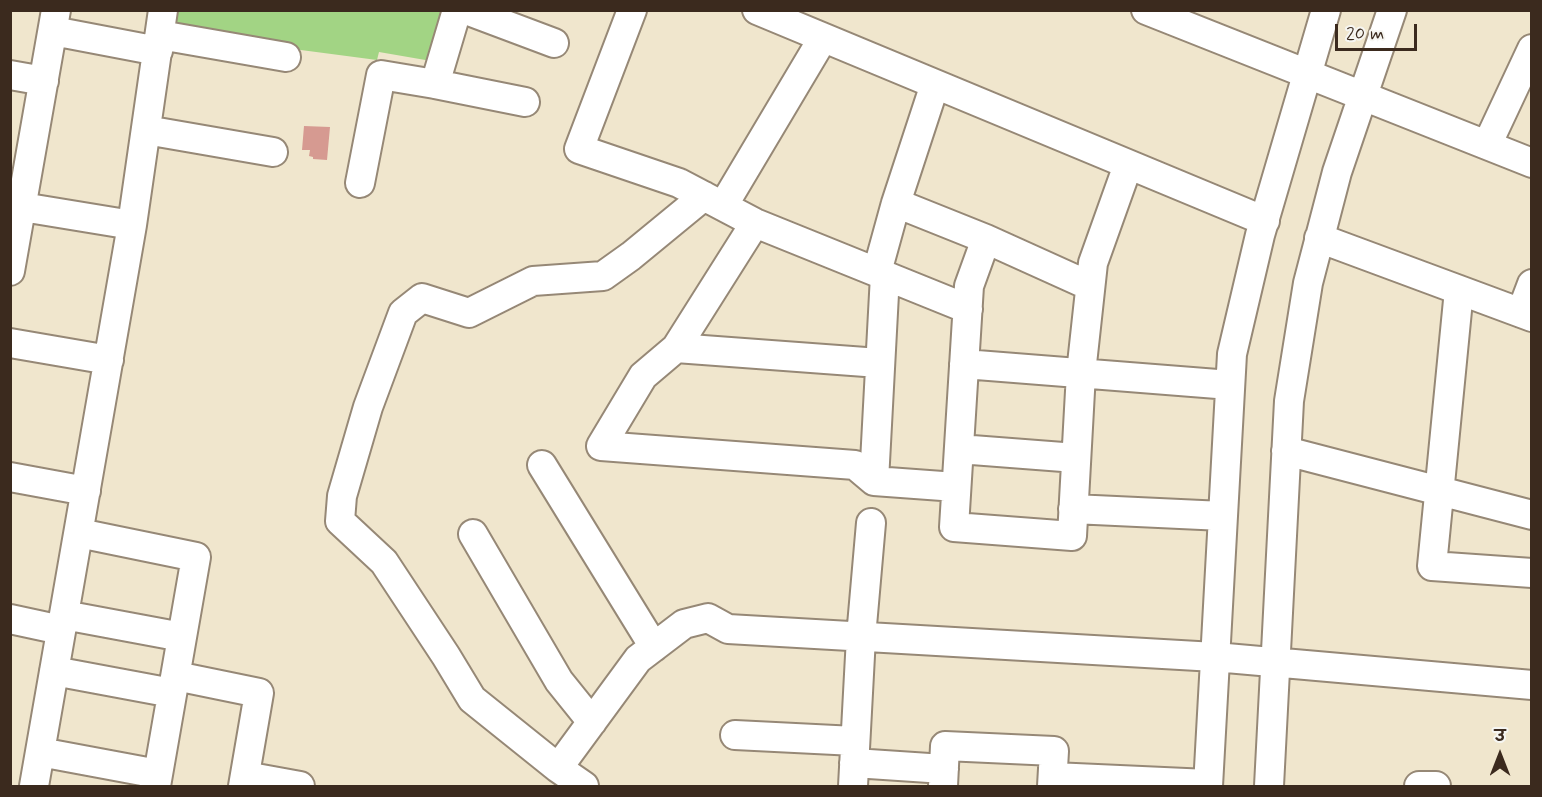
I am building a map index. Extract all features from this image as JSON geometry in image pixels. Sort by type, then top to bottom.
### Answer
[{"type":"street","points":[[435,84],[457,10]]},
{"type":"street","points":[[465,10],[554,43]]},
{"type":"street","points":[[632,10],[579,149],[679,183],[755,223],[968,309]]},
{"type":"street","points":[[757,10],[1265,221]]},
{"type":"street","points":[[1146,10],[1532,163]]},
{"type":"street","points":[[735,735],[854,763],[943,778],[945,746],[1054,751],[1052,782],[1208,785],[1232,354],[1265,221],[1326,10]]},
{"type":"street","points":[[1269,786],[1291,389],[1308,283],[1319,238],[1337,172],[1392,10]]},
{"type":"street","points":[[10,272],[16,206],[55,21],[160,32],[286,57]]},
{"type":"street","points":[[27,781],[40,752],[132,225],[160,32]]},
{"type":"street","points":[[584,786],[472,699],[384,562],[340,521],[342,496],[368,407],[403,313],[422,297],[469,313],[533,280],[603,276],[714,201],[823,38]]},
{"type":"street","points":[[1487,145],[1532,49]]},
{"type":"street","points":[[10,75],[44,81]]},
{"type":"street","points":[[360,183],[381,75],[525,102]]},
{"type":"street","points":[[874,481],[881,274],[896,203],[935,84]]},
{"type":"street","points":[[146,130],[273,152]]},
{"type":"street","points":[[986,239],[969,286],[954,527],[1072,536],[1081,373],[1093,263],[1128,165]]},
{"type":"street","points":[[896,203],[986,239],[1090,286]]},
{"type":"street","points":[[16,206],[132,225]]},
{"type":"street","points":[[755,223],[676,348],[643,376],[601,446],[855,465],[874,481],[957,487]]},
{"type":"street","points":[[1319,238],[1526,315],[1532,284]]},
{"type":"street","points":[[1459,290],[1432,566],[1532,573]]},
{"type":"street","points":[[10,343],[109,360]]},
{"type":"street","points":[[676,348],[879,363]]},
{"type":"street","points":[[964,364],[1230,385]]},
{"type":"street","points":[[959,449],[1076,458]]},
{"type":"street","points":[[1286,451],[1532,514]]},
{"type":"street","points":[[542,465],[654,646]]},
{"type":"street","points":[[10,477],[86,491]]},
{"type":"street","points":[[1073,509],[1222,516]]},
{"type":"street","points":[[854,763],[861,637],[871,523]]},
{"type":"street","points":[[40,752],[157,780],[196,557],[79,532]]},
{"type":"street","points":[[474,534],[559,681],[592,722]]},
{"type":"street","points":[[558,768],[638,659],[684,624],[708,618],[728,629],[1215,657],[1532,685]]},
{"type":"street","points":[[10,620],[63,622],[182,637]]},
{"type":"street","points":[[54,671],[259,693],[244,781],[300,786]]},
{"type":"street","points":[[1419,786],[1436,786]]},
{"type":"green space","points":[[167,11],[454,11],[437,62],[379,52],[377,60],[164,32]]},
{"type":"building","points":[[304,126],[330,127],[327,160],[313,159],[309,156],[310,150],[302,150]]}]
